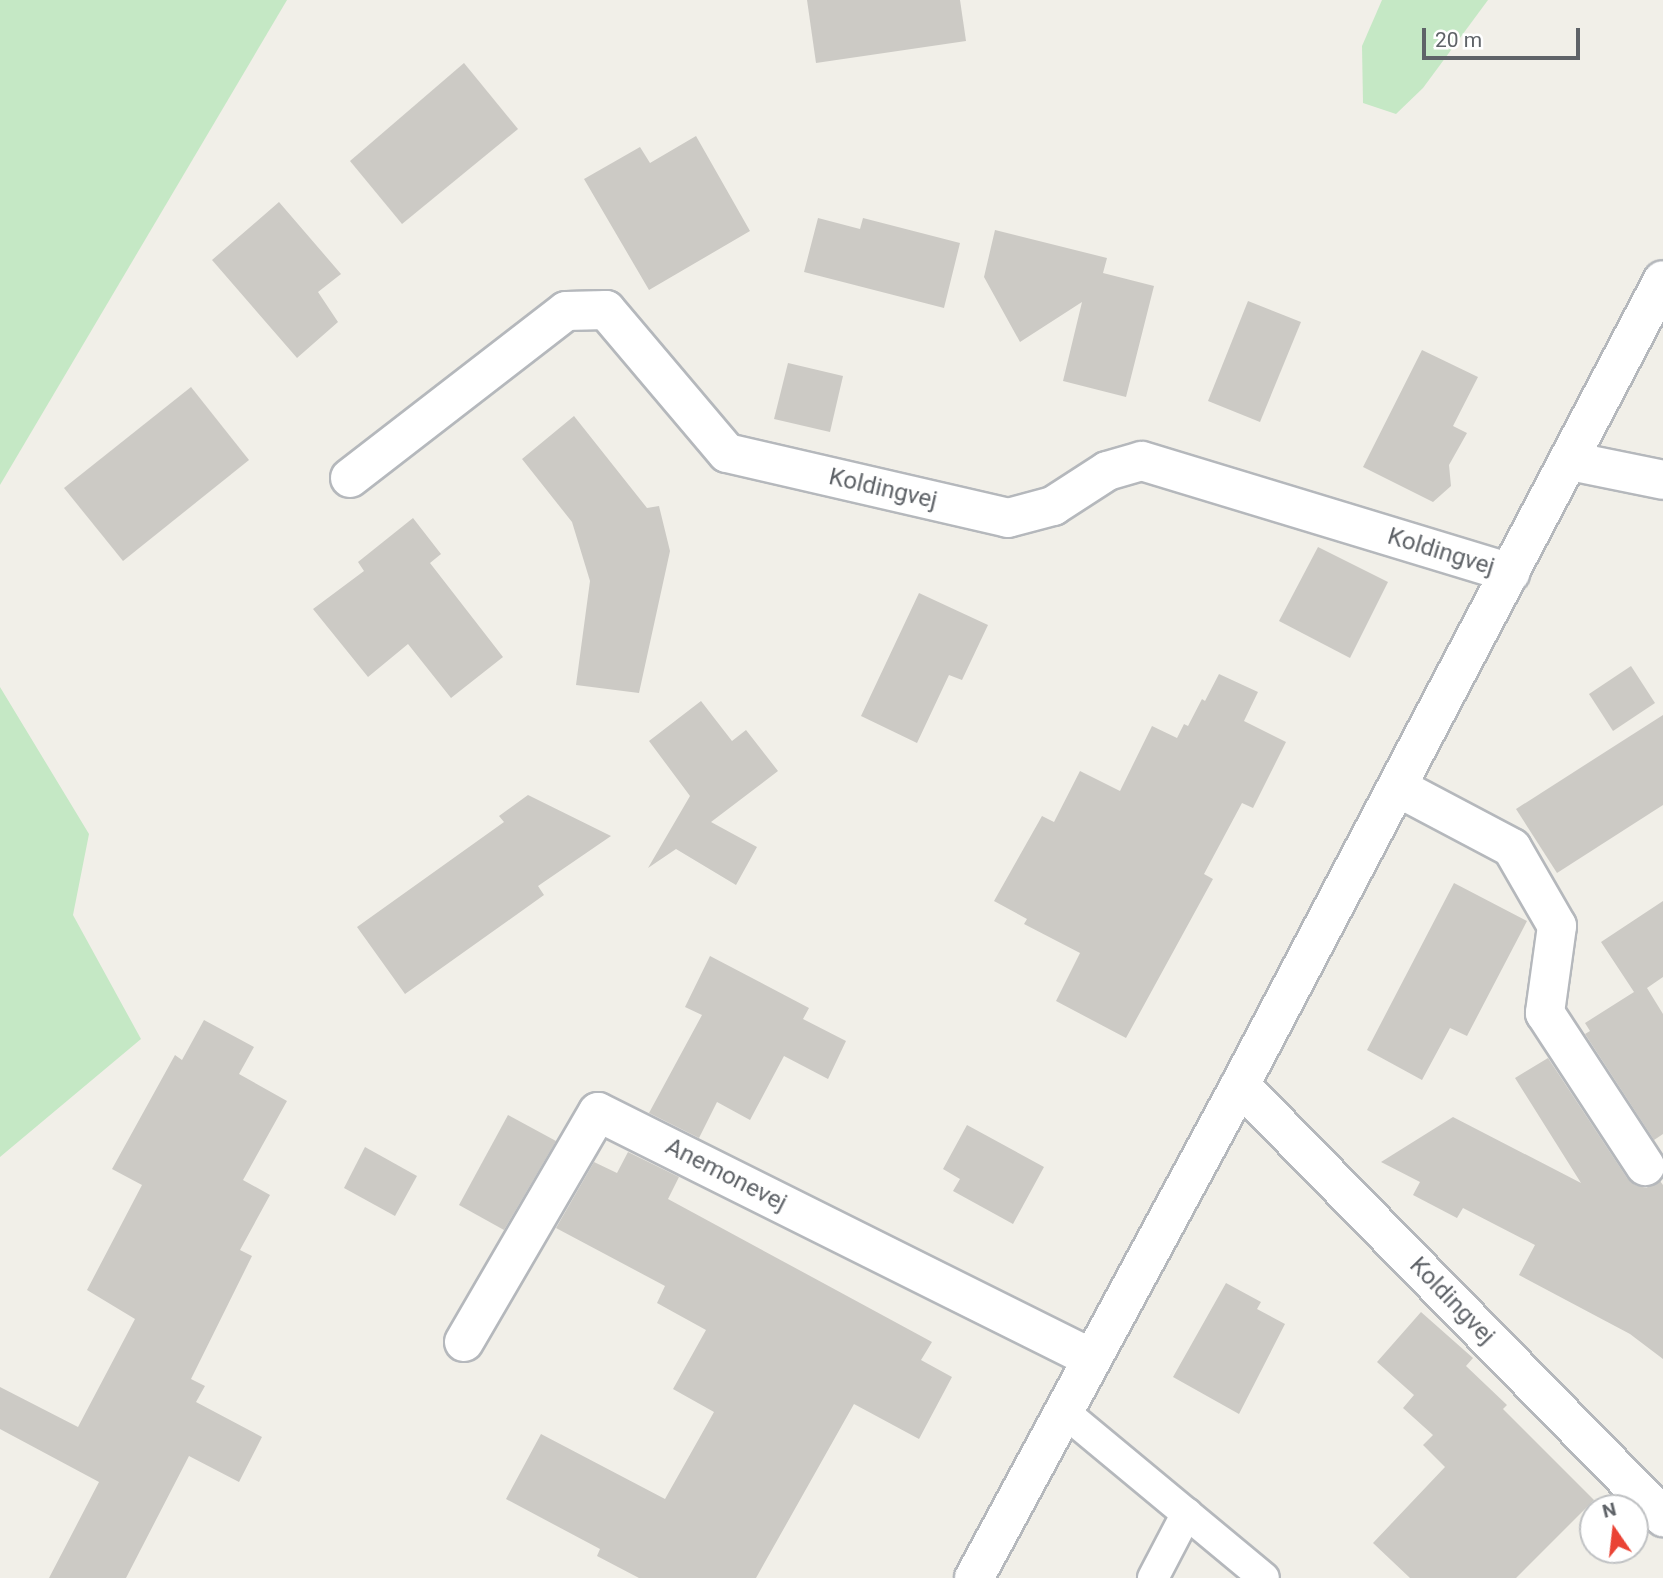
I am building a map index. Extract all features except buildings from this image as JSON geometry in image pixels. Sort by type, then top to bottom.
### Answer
[{"type":"street","name":"Koldingvej","points":[[974,1578],[1240,1085],[1663,280]]},
{"type":"street","name":"Koldingvej","points":[[350,478],[566,311],[606,310],[727,453],[1008,518],[1053,506],[1107,471],[1142,461],[1510,573]]},
{"type":"street","points":[[1570,461],[1663,480]]},
{"type":"street","points":[[1397,787],[1512,848],[1557,926],[1545,1013],[1645,1166]]},
{"type":"street","name":"Koldingvej","points":[[1240,1085],[1663,1517]]},
{"type":"street","name":"Anemonevej","points":[[464,1342],[598,1112],[1091,1358]]},
{"type":"lane","points":[[1063,1411],[1264,1578]]},
{"type":"lane","points":[[1153,1578],[1187,1513]]},
{"type":"green space","points":[[0,0],[287,0],[0,485]]},
{"type":"green space","points":[[1382,0],[1488,0],[1423,88],[1396,114],[1363,103],[1362,46]]},
{"type":"green space","points":[[0,687],[89,834],[73,915],[141,1039],[0,1157]]}]
